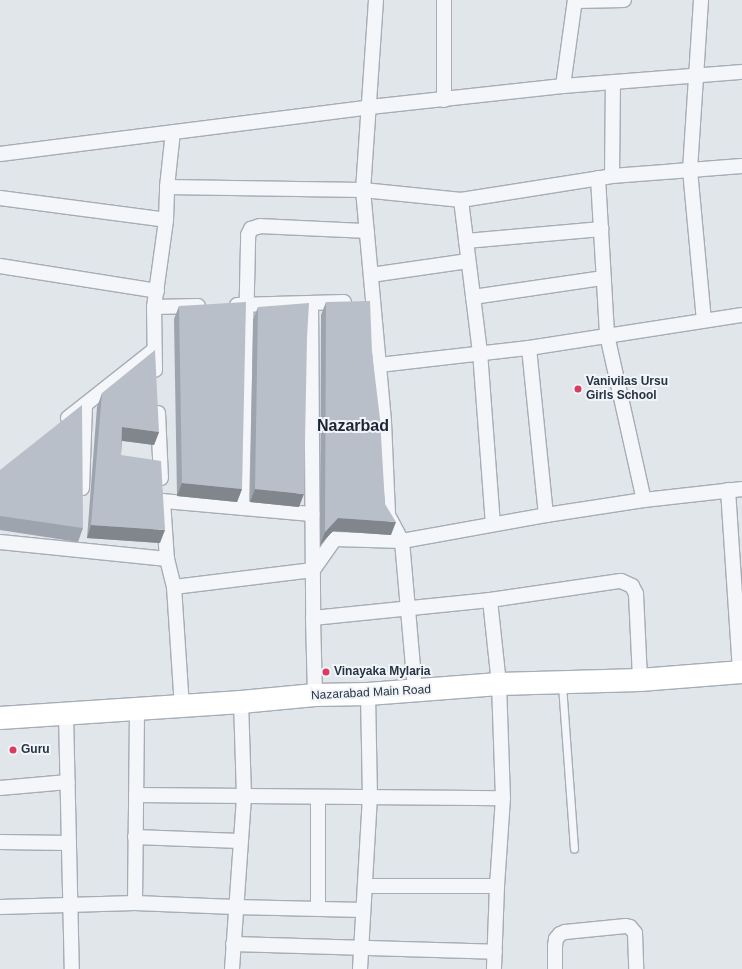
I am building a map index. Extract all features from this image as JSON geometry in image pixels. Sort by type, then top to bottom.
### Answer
[{"type":"main road","name":"Nazarabad Main Road","points":[[0,718],[241,702],[315,695],[368,694],[499,684],[640,680],[741,672]]},
{"type":"street","points":[[376,0],[370,107],[363,190],[384,422],[388,515],[402,541],[415,691]]},
{"type":"street","points":[[444,0],[444,100]]},
{"type":"street","points":[[563,86],[575,1],[624,0]]},
{"type":"street","points":[[701,0],[690,170],[704,320]]},
{"type":"street","points":[[0,154],[370,107],[563,86],[742,72]]},
{"type":"street","points":[[613,82],[601,229],[608,335],[644,500]]},
{"type":"street","points":[[156,382],[154,307],[166,220],[167,187],[173,132]]},
{"type":"street","points":[[167,187],[363,190],[461,200],[605,177],[742,166]]},
{"type":"street","points":[[0,198],[166,220]]},
{"type":"street","points":[[461,200],[480,352],[493,524]]},
{"type":"street","points":[[242,508],[248,235],[251,229],[260,226],[367,231]]},
{"type":"street","points":[[466,241],[601,229]]},
{"type":"street","points":[[371,275],[468,261]]},
{"type":"street","points":[[0,266],[157,291]]},
{"type":"street","points":[[472,297],[604,278]]},
{"type":"street","points":[[223,305],[374,302]]},
{"type":"street","points":[[311,303],[313,618],[315,695]]},
{"type":"street","points":[[154,307],[208,306]]},
{"type":"street","points":[[379,365],[480,352],[529,348],[742,315]]},
{"type":"street","points":[[529,348],[546,515]]},
{"type":"street","points":[[54,429],[154,350]]},
{"type":"street","points":[[157,398],[166,559],[174,587],[182,706]]},
{"type":"street","points":[[82,504],[85,405]]},
{"type":"street","points":[[174,587],[313,570],[335,539],[402,541],[546,515],[644,500],[735,490],[741,672]]},
{"type":"street","points":[[163,501],[312,514]]},
{"type":"street","points":[[80,535],[80,550]]},
{"type":"street","points":[[0,542],[166,559]]},
{"type":"street","points":[[313,618],[490,600],[621,581],[632,586],[636,594],[640,680]]},
{"type":"street","points":[[490,600],[499,684],[503,798],[497,886],[494,969]]},
{"type":"street","points":[[360,969],[370,798],[368,694]]},
{"type":"street","points":[[232,969],[244,796],[241,702]]},
{"type":"street","points":[[135,903],[137,709]]},
{"type":"street","points":[[66,714],[72,969]]},
{"type":"street","points":[[0,788],[68,782]]},
{"type":"street","points":[[136,795],[503,798]]},
{"type":"street","points":[[318,797],[318,909]]},
{"type":"street","points":[[135,837],[240,841]]},
{"type":"street","points":[[0,842],[69,843]]},
{"type":"street","points":[[365,886],[497,886]]},
{"type":"street","points":[[0,907],[135,903],[236,908],[363,910]]},
{"type":"street","points":[[555,969],[556,939],[560,934],[565,932],[626,926],[634,933],[636,969]]},
{"type":"street","points":[[233,944],[495,952]]},
{"type":"lane","points":[[562,682],[574,849]]},
{"type":"building","points":[[370,301],[372,352],[380,419],[385,504],[396,522],[338,518],[325,532],[326,302]]},
{"type":"building","points":[[246,302],[242,489],[182,483],[179,306]]},
{"type":"building","points":[[309,303],[304,494],[255,489],[258,307]]},
{"type":"building","points":[[155,350],[159,432],[122,427],[121,455],[161,461],[165,530],[91,525],[102,393]]},
{"type":"building","points":[[82,405],[83,528],[0,516],[0,470]]},
{"type":"place","name":"Vanivilas Ursu Girls School","points":[[578,389]]},
{"type":"place","name":"Vinayaka Mylaria","points":[[326,672]]},
{"type":"place","name":"Guru","points":[[13,750]]},
{"type":"district","name":"Nazarbad","points":[[353,426]]}]
